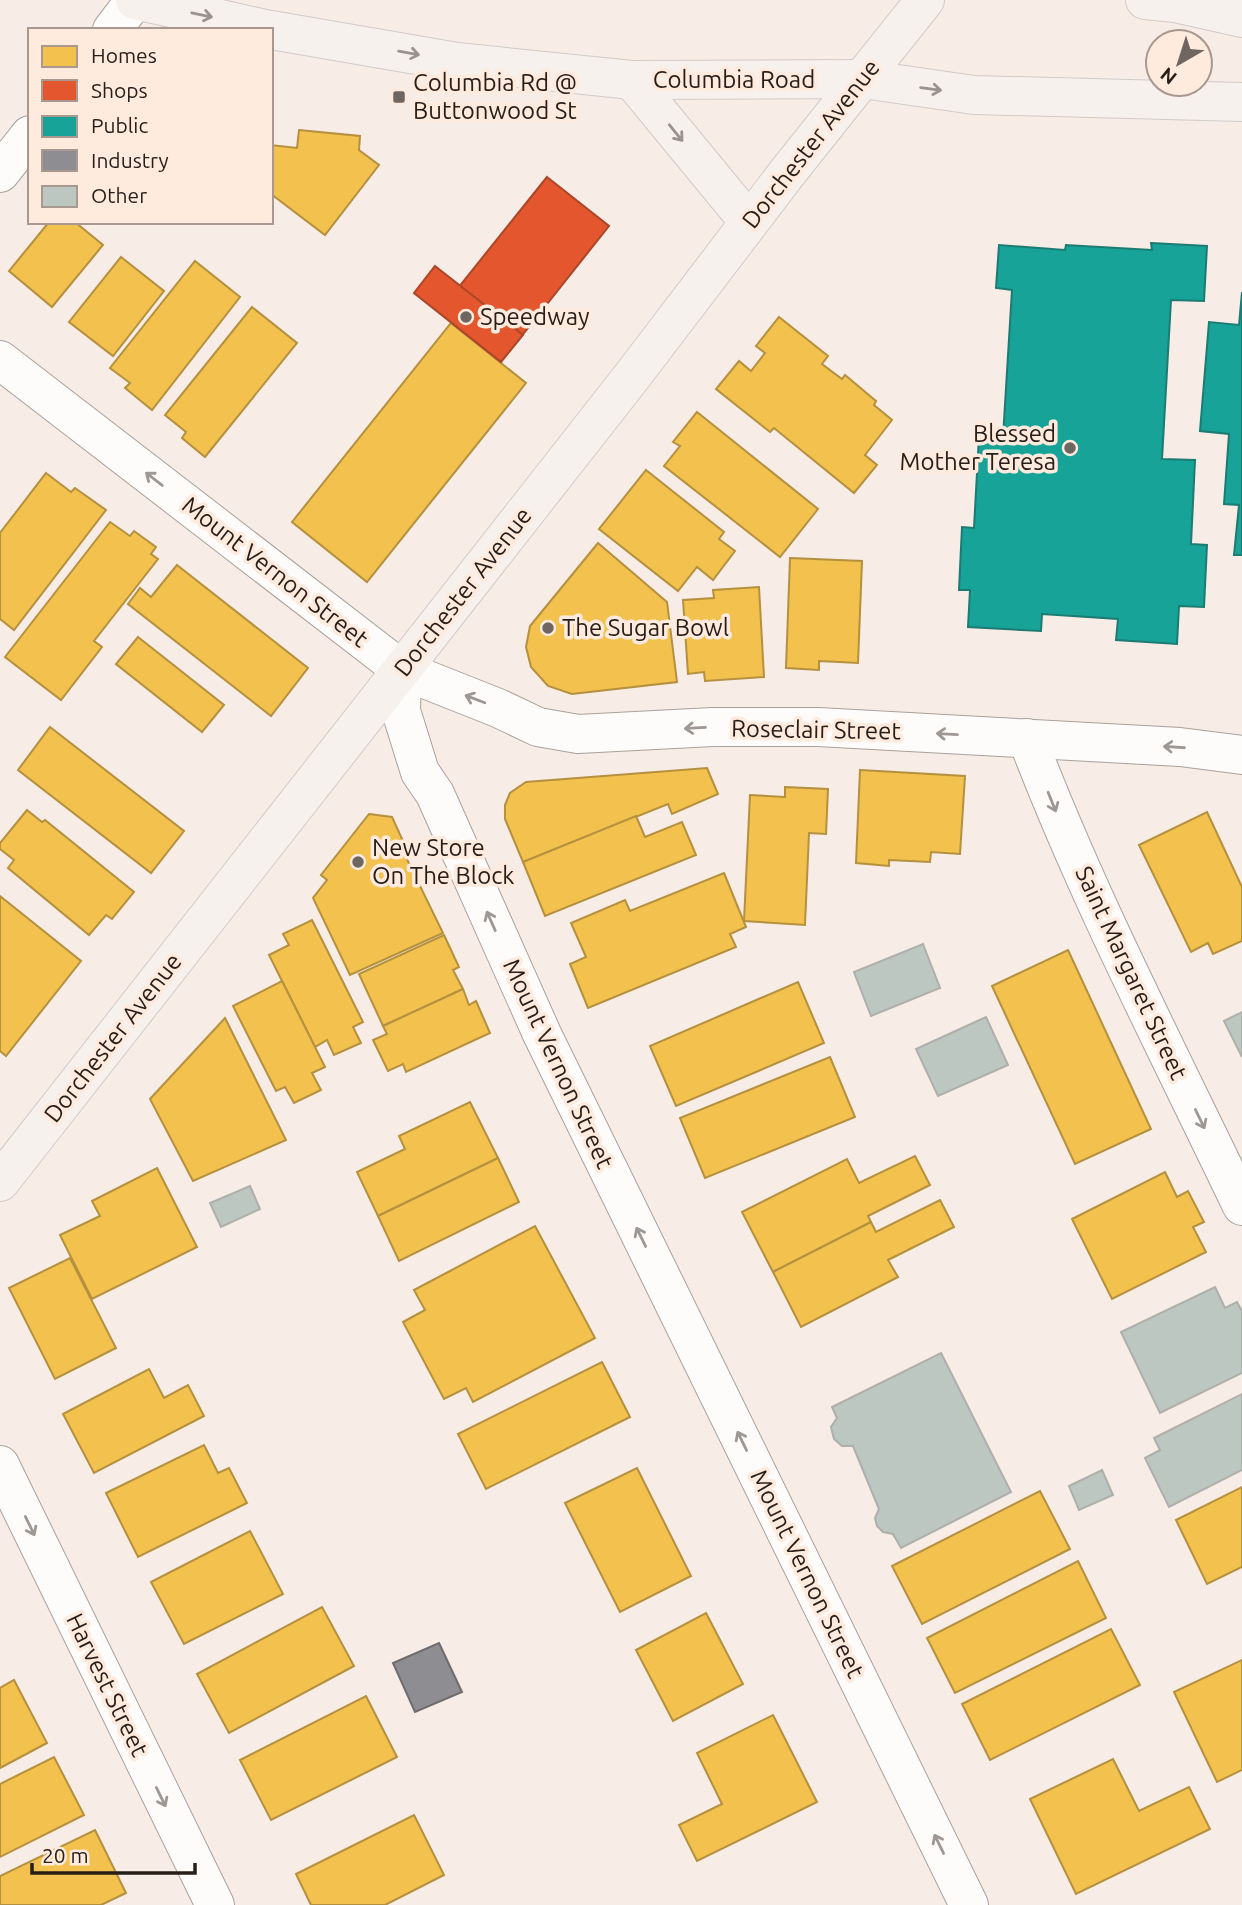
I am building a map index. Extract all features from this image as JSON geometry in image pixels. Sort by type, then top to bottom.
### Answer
[{"type":"main road","name":"Columbia Road","points":[[135,0],[262,28]]},
{"type":"main road","name":"Dorchester Avenue","points":[[0,1182],[925,0]]},
{"type":"main road","points":[[1145,0],[1175,3],[1242,18]]},
{"type":"main road","name":"Columbia Road","points":[[273,30],[457,62],[632,80],[863,79],[974,95],[1242,102]]},
{"type":"main road","points":[[632,80],[749,222]]},
{"type":"street","points":[[114,28],[135,0]]},
{"type":"street","points":[[0,173],[28,138]]},
{"type":"street","name":"Mount Vernon Street","points":[[0,360],[402,670],[401,711],[421,772],[435,794],[542,1034],[969,1905]]},
{"type":"street","name":"Roseclair Street","points":[[402,670],[538,727],[578,734],[713,727],[818,727],[1180,747],[1242,755]]},
{"type":"street","name":"Saint Margaret Street","points":[[1027,738],[1052,803],[1100,908],[1242,1206]]},
{"type":"street","name":"Harvest Street","points":[[0,1465],[215,1905]]},
{"type":"building: Homes","points":[[299,130],[360,136],[359,150],[379,165],[325,235],[273,196],[273,145],[297,148]]},
{"type":"building: Homes","points":[[47,224],[77,224],[103,245],[52,307],[9,271]]},
{"type":"building: Homes","points":[[121,257],[164,291],[113,356],[69,322]]},
{"type":"building: Homes","points":[[195,261],[240,297],[152,410],[125,388],[130,383],[110,368]]},
{"type":"building: Homes","points":[[252,307],[297,343],[205,457],[182,438],[186,432],[165,415]]},
{"type":"building: Homes","points":[[779,317],[828,356],[822,364],[842,379],[845,375],[876,401],[874,405],[892,420],[865,455],[877,465],[854,493],[774,428],[770,432],[716,389],[739,361],[751,371],[765,353],[756,346]]},
{"type":"building: Homes","points":[[451,323],[526,383],[367,582],[292,522]]},
{"type":"building: Homes","points":[[697,412],[818,509],[780,557],[664,466],[680,446],[673,442]]},
{"type":"building: Homes","points":[[646,470],[724,532],[719,539],[735,551],[713,580],[697,567],[678,591],[599,529]]},
{"type":"building: Homes","points":[[46,473],[71,492],[75,488],[106,510],[14,630],[0,619],[0,533]]},
{"type":"building: Homes","points":[[110,522],[130,536],[134,531],[156,547],[151,554],[158,559],[94,641],[102,647],[61,700],[5,657]]},
{"type":"building: Homes","points":[[598,543],[667,602],[677,682],[572,694],[548,686],[531,667],[526,647],[530,626]]},
{"type":"building: Homes","points":[[790,558],[862,561],[858,663],[819,661],[819,670],[786,668]]},
{"type":"building: Homes","points":[[177,565],[308,668],[271,716],[128,604],[140,588],[151,597]]},
{"type":"building: Homes","points":[[759,587],[764,677],[705,681],[704,672],[688,674],[683,600],[714,598],[713,590]]},
{"type":"building: Homes","points":[[138,637],[224,705],[202,732],[116,664]]},
{"type":"building: Homes","points":[[50,727],[184,831],[151,873],[18,770]]},
{"type":"building: Homes","points":[[707,768],[718,794],[672,814],[668,804],[523,862],[505,819],[505,805],[510,793],[526,782]]},
{"type":"building: Homes","points":[[860,770],[965,776],[960,854],[931,852],[930,862],[889,860],[889,866],[856,863]]},
{"type":"building: Homes","points":[[785,787],[828,789],[826,834],[809,833],[805,925],[744,921],[750,795],[785,797]]},
{"type":"building: Homes","points":[[27,810],[42,822],[45,820],[134,892],[112,919],[106,915],[89,935],[8,868],[14,860],[0,849],[0,843]]},
{"type":"building: Homes","points":[[1207,812],[1242,887],[1242,941],[1213,954],[1208,943],[1191,952],[1139,845]]},
{"type":"building: Homes","points":[[369,814],[392,817],[403,841],[399,843],[443,933],[350,975],[313,898],[327,880],[321,875]]},
{"type":"building: Homes","points":[[636,816],[645,837],[682,822],[696,855],[545,916],[523,862]]},
{"type":"building: Homes","points":[[724,873],[746,927],[730,934],[736,947],[588,1008],[570,964],[586,957],[571,923],[625,900],[630,911]]},
{"type":"building: Homes","points":[[0,896],[81,961],[6,1056],[0,1051]]},
{"type":"building: Homes","points":[[312,920],[363,1022],[353,1027],[361,1043],[334,1055],[327,1040],[315,1047],[269,955],[289,945],[283,934]]},
{"type":"building: Homes","points":[[444,935],[459,967],[453,970],[463,989],[383,1026],[359,974]]},
{"type":"building: Homes","points":[[1068,950],[1151,1129],[1075,1164],[992,986]]},
{"type":"building: Homes","points":[[282,981],[325,1067],[312,1073],[321,1090],[294,1103],[285,1087],[276,1091],[233,1006]]},
{"type":"building: Homes","points":[[798,982],[824,1043],[676,1106],[650,1046]]},
{"type":"building: Homes","points":[[463,989],[469,1005],[476,1001],[490,1033],[406,1072],[403,1064],[388,1071],[373,1040],[387,1034],[383,1026]]},
{"type":"building: Homes","points":[[225,1018],[286,1140],[193,1181],[150,1099]]},
{"type":"building: Homes","points":[[830,1057],[855,1117],[705,1178],[680,1118]]},
{"type":"building: Homes","points":[[470,1102],[498,1158],[378,1216],[357,1172],[405,1149],[399,1136]]},
{"type":"building: Homes","points":[[915,1156],[930,1185],[868,1216],[871,1222],[773,1272],[742,1212],[847,1159],[859,1183]]},
{"type":"building: Homes","points":[[498,1158],[519,1202],[399,1261],[378,1216]]},
{"type":"building: Homes","points":[[157,1168],[197,1247],[92,1299],[60,1235],[100,1216],[92,1201]]},
{"type":"building: Homes","points":[[1165,1172],[1177,1197],[1188,1191],[1204,1222],[1193,1227],[1206,1252],[1112,1299],[1072,1219]]},
{"type":"building: Homes","points":[[940,1200],[954,1227],[888,1260],[898,1277],[801,1327],[773,1272],[871,1222],[876,1232]]},
{"type":"building: Homes","points":[[535,1226],[595,1338],[473,1402],[466,1388],[444,1399],[403,1322],[425,1310],[414,1290]]},
{"type":"building: Homes","points":[[70,1258],[116,1348],[55,1379],[9,1288]]},
{"type":"building: Homes","points":[[602,1362],[630,1417],[486,1489],[458,1434]]},
{"type":"building: Homes","points":[[149,1369],[164,1398],[188,1385],[204,1416],[94,1473],[63,1414]]},
{"type":"building: Homes","points":[[204,1445],[218,1473],[229,1468],[247,1503],[138,1557],[106,1493]]},
{"type":"building: Homes","points":[[637,1468],[691,1576],[620,1612],[565,1503]]},
{"type":"building: Homes","points":[[1242,1487],[1242,1567],[1207,1584],[1176,1520]]},
{"type":"building: Homes","points":[[1040,1491],[1070,1549],[922,1624],[892,1566]]},
{"type":"building: Homes","points":[[250,1531],[283,1594],[184,1644],[151,1582]]},
{"type":"building: Homes","points":[[1078,1561],[1106,1618],[955,1693],[927,1638]]},
{"type":"building: Homes","points":[[322,1607],[354,1666],[229,1733],[197,1674]]},
{"type":"building: Homes","points":[[706,1613],[743,1684],[673,1721],[636,1650]]},
{"type":"building: Homes","points":[[1111,1629],[1140,1685],[990,1760],[962,1704]]},
{"type":"building: Homes","points":[[1242,1660],[1242,1770],[1217,1782],[1174,1692]]},
{"type":"building: Homes","points":[[14,1680],[47,1743],[0,1768],[0,1688]]},
{"type":"building: Homes","points":[[366,1696],[397,1757],[271,1820],[240,1760]]},
{"type":"building: Homes","points":[[773,1715],[817,1802],[697,1861],[679,1825],[722,1804],[697,1753]]},
{"type":"building: Homes","points":[[54,1757],[84,1815],[0,1857],[0,1784]]},
{"type":"building: Homes","points":[[1113,1759],[1139,1811],[1189,1787],[1210,1829],[1076,1894],[1030,1799]]},
{"type":"building: Homes","points":[[414,1815],[444,1875],[385,1905],[311,1905],[296,1874]]},
{"type":"building: Homes","points":[[95,1830],[126,1893],[101,1905],[0,1905],[0,1876]]},
{"type":"building: Shops","name":"Speedway","points":[[547,177],[609,226],[516,343],[454,293]]},
{"type":"building: Shops","points":[[435,266],[523,335],[501,362],[414,293]]},
{"type":"building: Public","name":"Blessed Mother Teresa","points":[[1151,243],[1207,246],[1204,301],[1171,300],[1162,459],[1195,460],[1191,544],[1207,545],[1204,607],[1179,606],[1177,644],[1116,640],[1118,619],[1042,614],[1041,631],[968,627],[970,590],[959,590],[962,527],[974,528],[979,436],[1003,437],[1012,290],[996,288],[999,245],[1065,250],[1066,245],[1152,250]]},
{"type":"building: Public","points":[[1242,292],[1242,555],[1234,555],[1239,505],[1224,504],[1229,434],[1200,431],[1209,322],[1239,325]]},
{"type":"building: Industry","points":[[439,1643],[462,1692],[415,1712],[393,1663]]},
{"type":"building: Other","points":[[923,944],[940,988],[871,1016],[854,972]]},
{"type":"building: Other","points":[[1242,1012],[1242,1057],[1224,1021]]},
{"type":"building: Other","points":[[986,1017],[1008,1065],[938,1096],[916,1049]]},
{"type":"building: Other","points":[[250,1186],[260,1209],[221,1227],[210,1203]]},
{"type":"building: Other","points":[[1215,1287],[1225,1308],[1237,1302],[1242,1311],[1242,1373],[1160,1413],[1121,1332]]},
{"type":"building: Other","points":[[941,1353],[1011,1492],[901,1548],[893,1534],[883,1532],[877,1526],[875,1518],[879,1509],[853,1446],[842,1446],[834,1439],[831,1427],[837,1418],[832,1407]]},
{"type":"building: Other","points":[[1242,1394],[1242,1470],[1169,1507],[1145,1458],[1160,1450],[1154,1438]]},
{"type":"building: Other","points":[[1102,1470],[1113,1495],[1079,1510],[1069,1486]]},
{"type":"place","name":"Columbia Rd @ Buttonwood St","points":[[399,97]]},
{"type":"place","name":"Speedway","points":[[466,317]]},
{"type":"place","name":"Blessed Mother Teresa","points":[[1070,448]]},
{"type":"place","name":"The Sugar Bowl","points":[[548,628]]},
{"type":"place","name":"New Store On The Block","points":[[358,862]]}]
